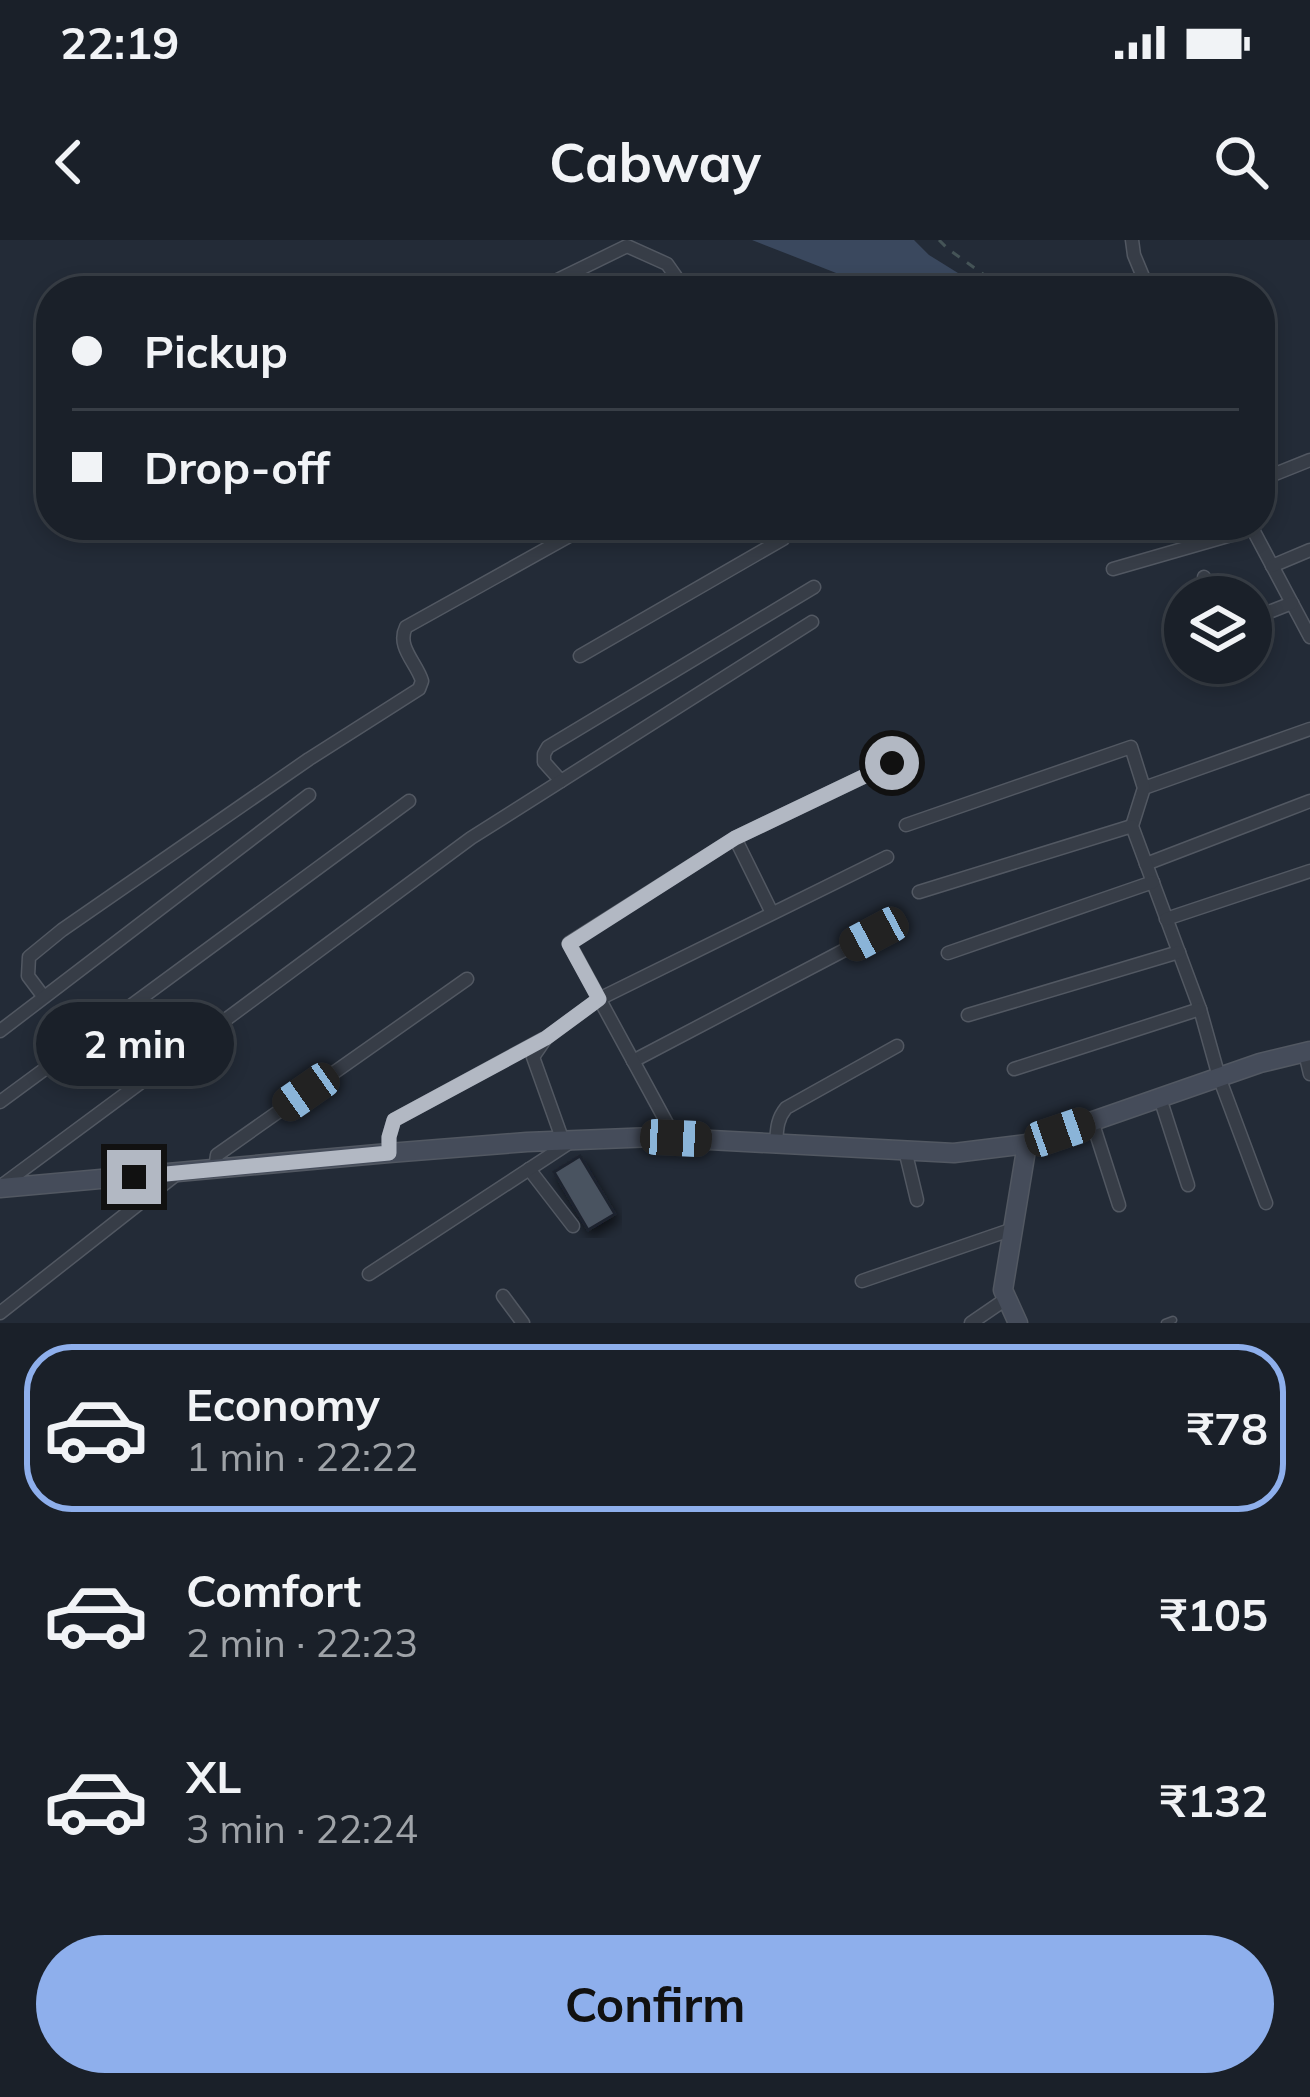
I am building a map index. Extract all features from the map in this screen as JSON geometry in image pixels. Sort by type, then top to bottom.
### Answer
[{"type":"main road","points":[[0,1188],[568,1140],[676,1138],[954,1153],[1027,1144],[1260,1063],[1307,1052]]},
{"type":"main road","points":[[1018,1323],[1003,1290],[1027,1144]]},
{"type":"street","points":[[1132,240],[1143,276]]},
{"type":"street","points":[[566,276],[627,246],[667,264],[675,276]]},
{"type":"street","points":[[1275,473],[1310,460]]},
{"type":"street","points":[[44,996],[28,976],[28,957],[309,759],[419,689],[420,672],[402,643],[406,627],[562,540]]},
{"type":"street","points":[[580,656],[781,540]]},
{"type":"street","points":[[1113,569],[1208,540]]},
{"type":"street","points":[[1258,540],[1308,629]]},
{"type":"street","points":[[1272,566],[1310,550]]},
{"type":"street","points":[[561,781],[544,763],[548,747],[814,587]]},
{"type":"street","points":[[1272,611],[1292,603]]},
{"type":"street","points":[[0,1188],[464,844],[812,622]]},
{"type":"street","points":[[1144,788],[1310,729]]},
{"type":"street","points":[[906,826],[1131,747],[1144,788],[1132,826],[1266,1203]]},
{"type":"street","points":[[676,1138],[569,944],[735,838],[892,763]]},
{"type":"street","points":[[0,1031],[310,795]]},
{"type":"street","points":[[0,1102],[410,801]]},
{"type":"street","points":[[1146,864],[1310,802]]},
{"type":"street","points":[[919,892],[1132,826]]},
{"type":"street","points":[[735,838],[772,913]]},
{"type":"street","points":[[389,1153],[394,1120],[546,1038],[599,999],[887,856]]},
{"type":"street","points":[[1166,919],[1310,871]]},
{"type":"street","points":[[948,953],[1153,882]]},
{"type":"street","points":[[633,1061],[874,934]]},
{"type":"street","points":[[968,1015],[1179,952]]},
{"type":"street","points":[[214,1169],[217,1155],[467,979]]},
{"type":"street","points":[[1014,1069],[1200,1009]]},
{"type":"street","points":[[369,1274],[568,1140],[533,1057],[546,1038]]},
{"type":"street","points":[[776,1144],[780,1116],[786,1108],[897,1046]]},
{"type":"street","points":[[1307,1052],[1310,1074]]},
{"type":"street","points":[[1160,1098],[1188,1185]]},
{"type":"street","points":[[1092,1121],[1119,1205]]},
{"type":"street","points":[[904,1150],[917,1200]]},
{"type":"street","points":[[529,1169],[573,1226]]},
{"type":"street","points":[[0,1313],[179,1173]]},
{"type":"street","points":[[862,1281],[1013,1229]]},
{"type":"street","points":[[503,1296],[523,1323]]},
{"type":"street","points":[[970,1323],[1006,1299]]},
{"type":"path","points":[[939,240],[986,276]]},
{"type":"water","points":[[752,240],[914,240],[963,276],[844,276]]},
{"type":"building","points":[[580,1156],[615,1214],[588,1230],[554,1172]]},
{"type":"route","points":[[134,1177],[389,1153],[394,1120],[546,1038],[599,999],[569,944],[735,838],[892,763]]}]
